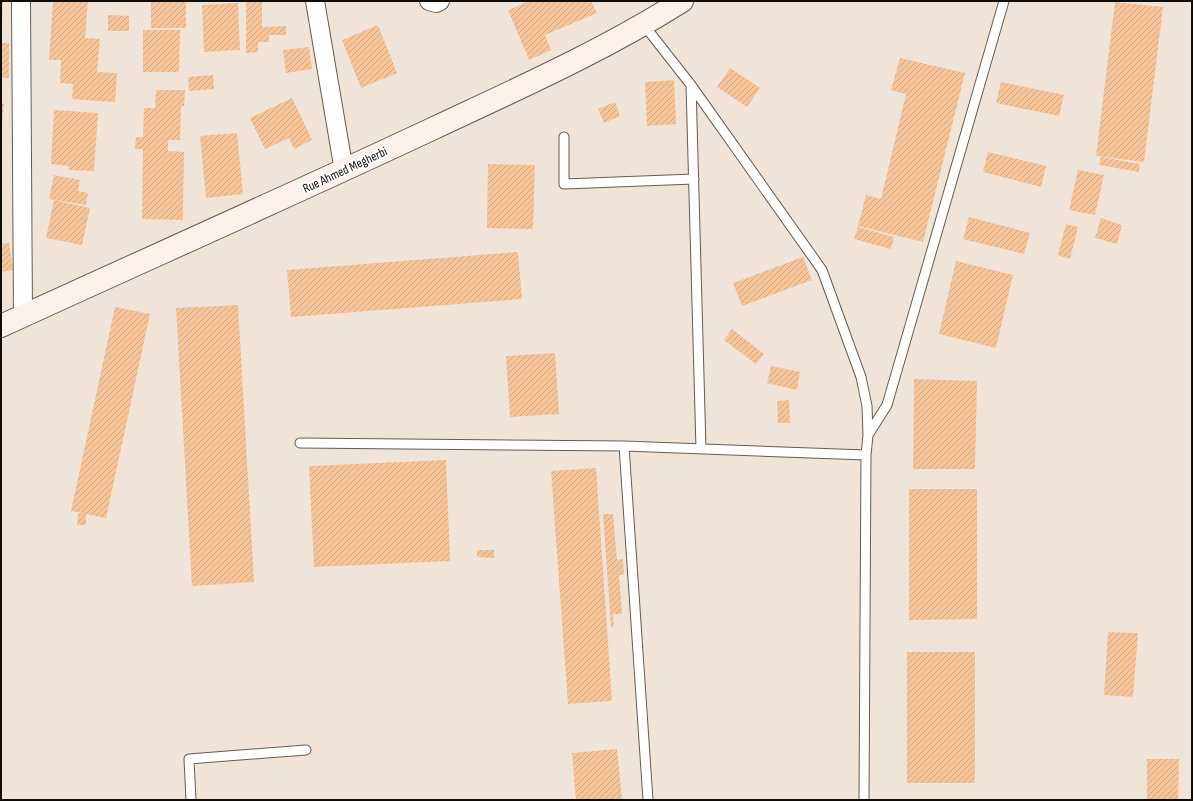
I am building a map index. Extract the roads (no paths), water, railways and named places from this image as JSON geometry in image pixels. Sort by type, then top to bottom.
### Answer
[{"type":"main road","name":"Rue Ahmed Megherbi","points":[[1,326],[344,171],[573,63],[644,25],[682,1]]},
{"type":"street","points":[[21,1],[23,316]]},
{"type":"street","points":[[315,1],[344,171]]},
{"type":"street","points":[[429,1],[436,3],[440,1]]},
{"type":"lane","points":[[868,434],[887,404],[1004,1]]},
{"type":"lane","points":[[644,25],[691,85],[822,270],[861,377],[866,406],[868,434],[866,455],[864,800]]},
{"type":"lane","points":[[691,85],[701,449]]},
{"type":"lane","points":[[564,137],[564,184],[694,180]]},
{"type":"lane","points":[[300,443],[624,446],[866,455]]},
{"type":"lane","points":[[624,446],[648,800]]},
{"type":"lane","points":[[191,800],[189,759],[306,750]]}]
